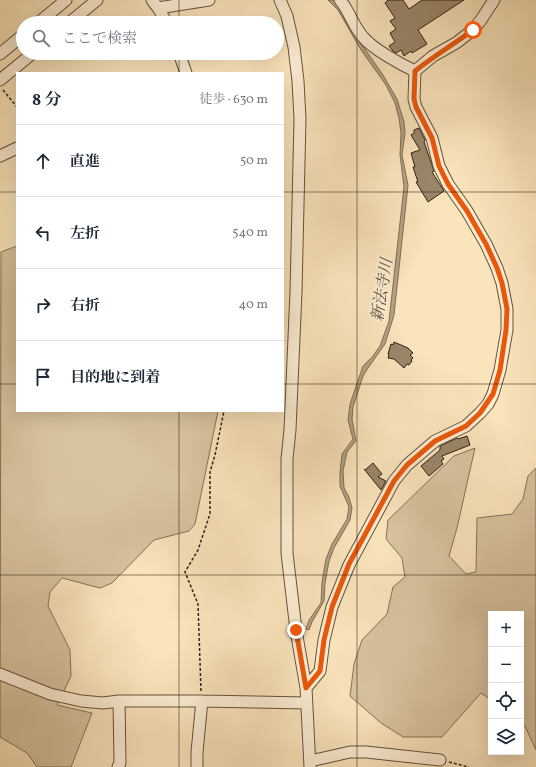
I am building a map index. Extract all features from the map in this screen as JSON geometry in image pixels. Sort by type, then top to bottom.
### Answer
[{"type":"street","points":[[47,16],[66,0]]},
{"type":"street","points":[[78,16],[97,0]]},
{"type":"street","points":[[163,16],[155,4],[209,0]]},
{"type":"street","points":[[280,0],[287,16],[294,47],[300,119],[296,291],[290,430],[287,460],[286,517],[290,585],[306,688],[310,764],[350,752],[366,752],[440,760]]},
{"type":"street","points":[[340,0],[363,37],[384,54],[403,66],[415,71]]},
{"type":"street","points":[[306,688],[320,671],[324,640],[332,607],[349,564],[394,481],[407,465],[435,441],[466,426],[480,413],[493,394],[500,370],[506,330],[507,309],[502,283],[486,244],[467,211],[448,184],[439,166],[432,138],[416,107],[414,99],[415,71],[433,56],[456,43],[473,30],[494,0]]},
{"type":"street","points":[[0,54],[16,41]]},
{"type":"street","points":[[0,80],[24,60]]},
{"type":"street","points":[[181,60],[186,72]]},
{"type":"street","points":[[0,156],[16,148]]},
{"type":"street","points":[[0,674],[50,694],[81,701],[103,703],[119,701],[202,701],[306,703]]},
{"type":"street","points":[[118,767],[120,763],[119,701]]},
{"type":"street","points":[[197,767],[202,701]]},
{"type":"path","points":[[0,87],[16,105]]},
{"type":"path","points":[[202,701],[198,604],[185,572],[198,550],[210,514],[210,472],[224,412]]},
{"type":"path","points":[[440,760],[468,767]]},
{"type":"shaded area","points":[[328,0],[334,0],[339,5],[360,42],[383,75],[397,99],[404,122],[405,133],[402,155],[408,185],[394,315],[385,344],[363,376],[353,407],[352,419],[356,441],[347,452],[343,471],[344,488],[349,497],[352,508],[350,520],[334,548],[329,561],[325,583],[324,601],[309,630],[306,629],[309,620],[321,603],[322,582],[326,559],[332,544],[347,519],[349,507],[340,486],[340,473],[342,454],[353,439],[348,420],[350,404],[363,366],[380,346],[389,321],[404,187],[400,155],[401,133],[395,103],[386,85],[361,50],[338,10]]},
{"type":"shaded area","points":[[16,246],[16,412],[218,412],[195,524],[189,531],[154,540],[112,583],[100,588],[62,578],[50,592],[48,606],[70,650],[71,676],[57,705],[92,713],[71,767],[37,767],[27,753],[0,737],[1,252]]},
{"type":"shaded area","points":[[475,448],[457,528],[449,556],[466,574],[476,572],[477,518],[512,514],[523,499],[528,476],[536,468],[536,750],[524,725],[524,611],[488,611],[488,698],[481,693],[442,737],[403,737],[381,723],[350,696],[354,664],[362,640],[387,614],[393,587],[405,577],[402,558],[386,539],[388,520],[454,456]]},
{"type":"building","points":[[388,0],[403,0],[409,9],[422,0],[464,0],[418,30],[427,44],[404,56],[401,50],[396,53],[389,46],[395,42],[390,33],[396,29],[390,21],[395,18],[385,3]]},
{"type":"building","points":[[419,128],[425,140],[424,142],[434,171],[432,172],[444,191],[428,202],[416,182],[418,182],[413,167],[415,167],[411,153],[420,150],[411,135],[414,133],[414,130]]},
{"type":"building","points":[[394,342],[408,348],[413,353],[410,355],[413,358],[411,360],[412,361],[404,368],[394,359],[388,358],[391,344],[393,345]]},
{"type":"building","points":[[467,436],[470,445],[442,456],[444,459],[441,461],[443,464],[429,476],[421,466],[440,450],[440,446],[457,438]]},
{"type":"building","points":[[373,463],[382,474],[378,477],[386,481],[381,490],[364,469],[365,470]]},
{"type":"route","points":[[296,630],[306,688],[320,671],[324,640],[332,607],[349,564],[376,517],[394,481],[407,465],[435,441],[466,426],[488,404],[493,394],[500,370],[506,330],[507,309],[502,283],[486,244],[467,211],[448,184],[439,166],[432,138],[416,107],[414,99],[415,71],[433,56],[456,43],[473,30]]},
{"type":"water label","name":"新法寺川","points":[[381,290]]}]
